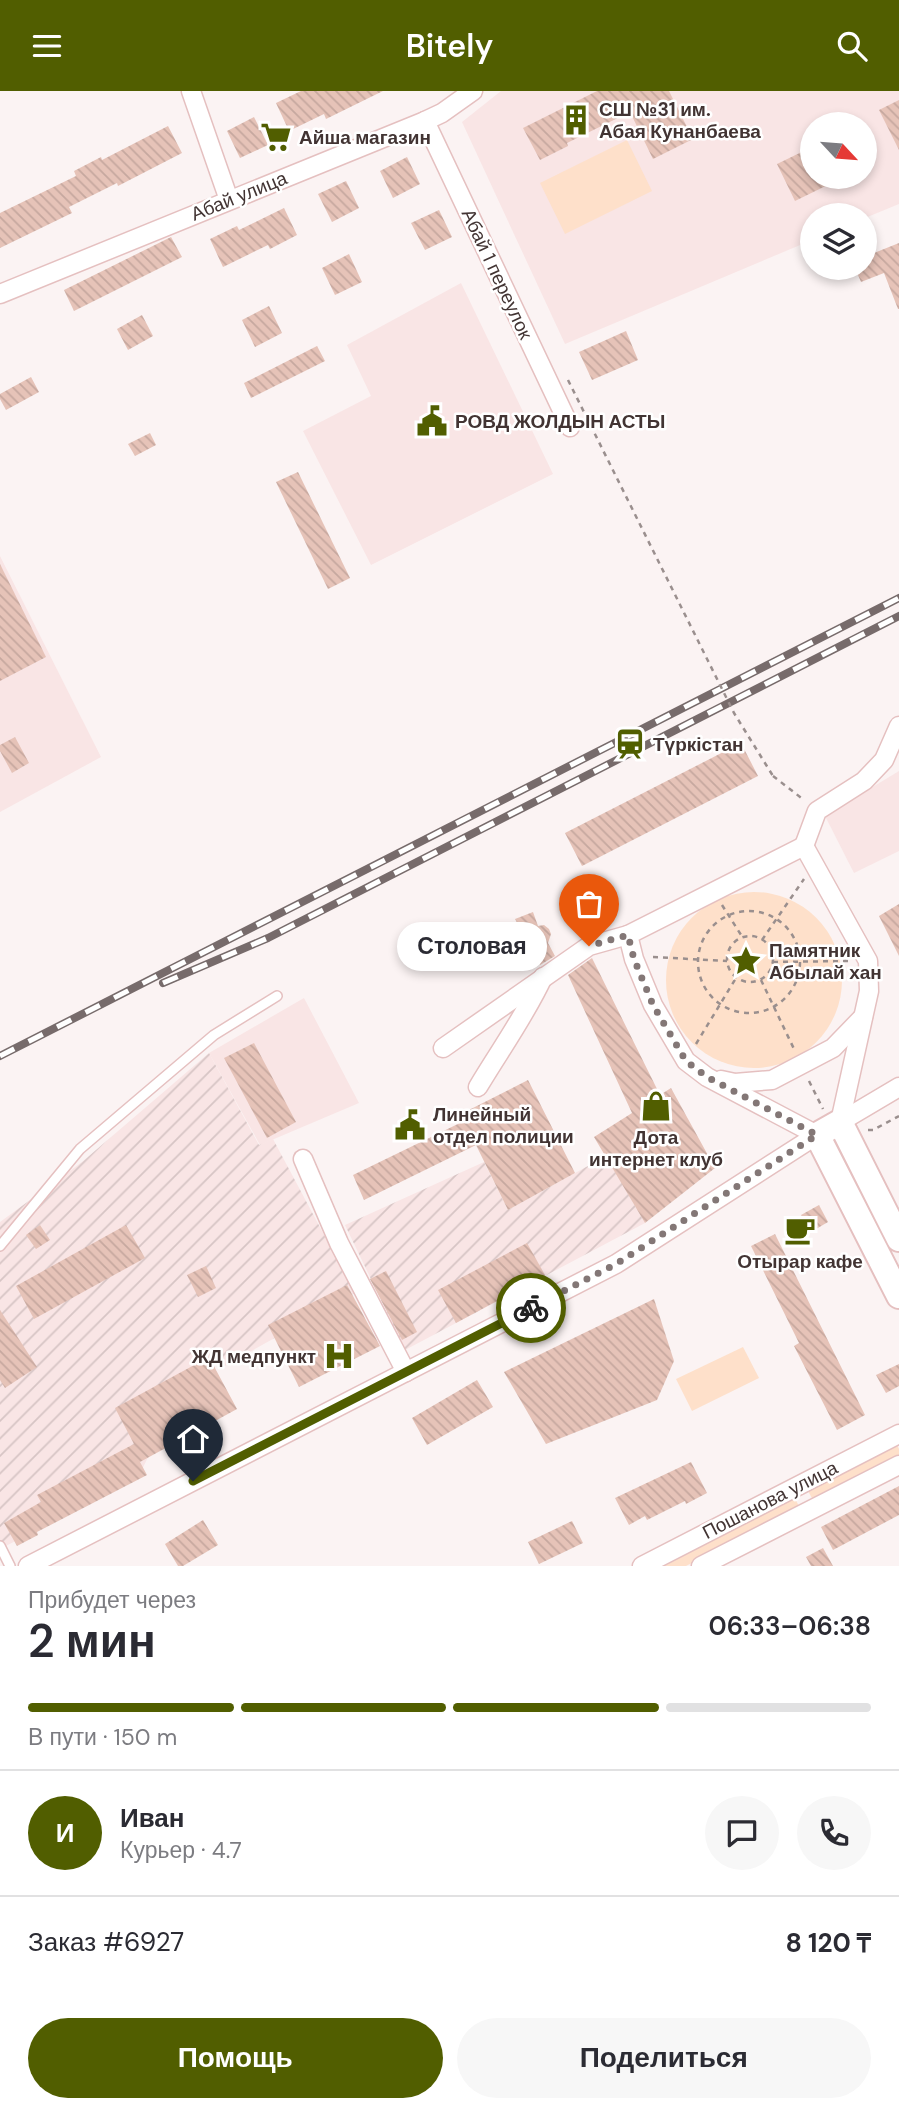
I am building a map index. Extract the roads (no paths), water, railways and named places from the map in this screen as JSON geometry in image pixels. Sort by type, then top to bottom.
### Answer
[{"type":"street","points":[[191,91],[229,200]]},
{"type":"street","name":"Абай улица","points":[[0,294],[425,121],[442,113],[473,91]]},
{"type":"street","name":"Абай 1 переулок","points":[[425,121],[570,427]]},
{"type":"street","points":[[443,1048],[589,946],[628,935],[804,846],[817,811],[864,781],[884,759],[899,726]]},
{"type":"street","points":[[804,846],[868,961],[869,991],[839,1122],[899,1239]]},
{"type":"street","points":[[628,935],[634,959],[653,1005],[686,1061],[707,1077],[817,1135],[899,1296]]},
{"type":"street","points":[[478,1087],[528,1011],[543,977]]},
{"type":"street","points":[[707,1077],[736,1083],[772,1080],[833,1048],[863,1017]]},
{"type":"street","points":[[29,1566],[616,1264],[817,1135],[899,1087]]},
{"type":"street","points":[[303,1159],[340,1243],[405,1372]]},
{"type":"street","name":"Пошанова улица","points":[[642,1566],[899,1434]]},
{"type":"street","name":"Пошанова улица","points":[[701,1566],[899,1465]]},
{"type":"lane","points":[[0,1246],[80,1149],[214,1035],[277,996]]},
{"type":"lane","points":[[0,1545],[10,1566]]},
{"type":"railway","points":[[0,1056],[899,598]]},
{"type":"railway","points":[[163,983],[268,938],[899,616]]},
{"type":"place","name":"СШ №31 им. Абая Кунанбаева","points":[[576,120]]},
{"type":"place","name":"Айша магазин","points":[[276,137]]},
{"type":"place","name":"РОВД ЖОЛДЫН АСТЫ","points":[[432,421]]},
{"type":"place","name":"Түркістан","points":[[630,744]]},
{"type":"place","name":"Столовая","points":[[589,946]]},
{"type":"place","name":"Памятник Абылай хан","points":[[746,961]]},
{"type":"place","name":"Дота интернет клуб","points":[[656,1106]]},
{"type":"place","name":"Линейный отдел полиции","points":[[410,1125]]},
{"type":"place","name":"Отырар кафе","points":[[800,1230]]},
{"type":"place","name":"ЖД медпункт","points":[[339,1356]]}]
